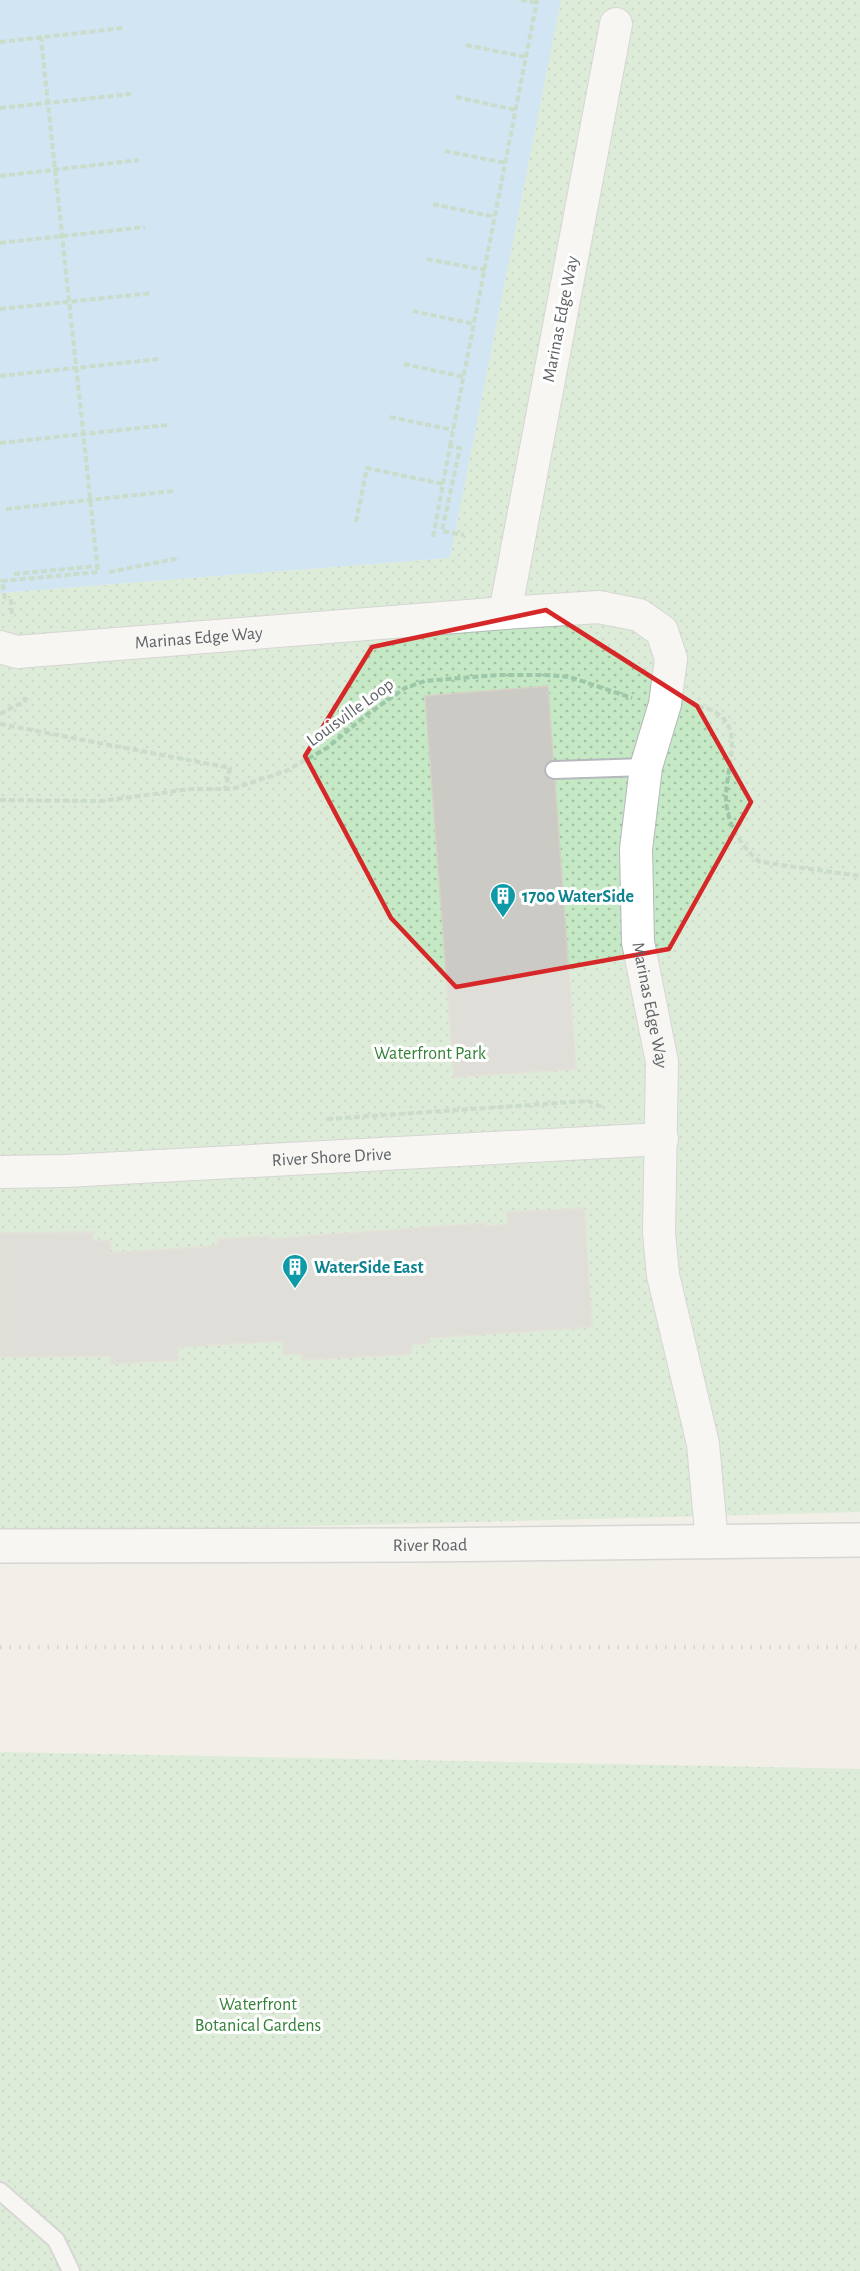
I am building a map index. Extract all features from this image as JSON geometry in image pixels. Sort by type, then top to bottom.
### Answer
[{"type":"street","name":"Marinas Edge Way","points":[[505,613],[616,24]]},
{"type":"street","name":"Marinas Edge Way","points":[[0,647],[17,652],[505,613],[599,608],[639,615],[662,631],[671,659],[665,704],[646,766],[636,849],[638,942],[662,1062],[659,1233],[663,1275],[702,1444],[712,1542]]},
{"type":"street","name":"River Shore Drive","points":[[0,1172],[65,1171],[662,1139]]},
{"type":"street","name":"River Road","points":[[0,1546],[411,1545],[860,1540]]},
{"type":"lane","points":[[554,770],[646,766]]},
{"type":"lane","points":[[0,2191],[56,2240],[71,2271]]},
{"type":"path","points":[[433,537],[537,2],[520,0]]},
{"type":"path","points":[[0,42],[123,28]]},
{"type":"path","points":[[5,599],[2,580],[98,572],[41,38]]},
{"type":"path","points":[[466,45],[526,57]]},
{"type":"path","points":[[0,108],[131,94]]},
{"type":"path","points":[[456,97],[516,110]]},
{"type":"path","points":[[445,151],[506,163]]},
{"type":"path","points":[[0,176],[139,160]]},
{"type":"path","points":[[433,204],[495,217]]},
{"type":"path","points":[[0,243],[145,227]]},
{"type":"path","points":[[427,259],[485,270]]},
{"type":"path","points":[[0,309],[152,293]]},
{"type":"path","points":[[413,311],[474,324]]},
{"type":"path","points":[[0,376],[159,359]]},
{"type":"path","points":[[404,364],[464,377]]},
{"type":"path","points":[[390,417],[453,430]]},
{"type":"path","points":[[0,443],[167,425]]},
{"type":"path","points":[[450,446],[460,448],[442,531],[464,535]]},
{"type":"path","points":[[356,522],[367,468],[443,484]]},
{"type":"path","points":[[6,509],[173,491]]},
{"type":"path","points":[[110,572],[180,558]]},
{"type":"path","points":[[14,574],[98,566]]},
{"type":"path","name":"Louisville Loop","points":[[0,800],[102,801],[191,789],[232,789],[286,771],[327,748],[365,716],[405,688],[425,681],[498,675],[554,675],[570,677],[634,699]]},
{"type":"path","points":[[0,714],[24,701],[24,697]]},
{"type":"path","points":[[695,705],[711,709],[725,721],[732,732],[733,745],[726,795],[728,815],[736,835],[748,853],[760,862],[774,865],[860,876]]},
{"type":"path","points":[[0,724],[230,768],[225,789]]},
{"type":"path","points":[[327,1119],[588,1101],[607,1109]]},
{"type":"highlighted area","points":[[546,610],[697,706],[751,802],[669,949],[456,987],[391,918],[305,756],[372,647]]},
{"type":"green space","name":"Waterfront Park","points":[[561,0],[860,0],[860,1512],[0,1534],[0,593],[450,558]]},
{"type":"green space","name":"Waterfront Botanical Gardens","points":[[0,1752],[860,1769],[860,2271],[0,2271]]},
{"type":"water","points":[[0,0],[561,0],[450,558],[0,593]]},
{"type":"building","name":"1700 WaterSide","points":[[548,686],[576,1069],[454,1077],[425,696]]},
{"type":"building","name":"WaterSide East","points":[[584,1208],[592,1327],[428,1338],[428,1344],[411,1344],[411,1354],[303,1360],[302,1353],[283,1355],[283,1341],[177,1347],[179,1360],[111,1364],[111,1356],[0,1357],[0,1233],[93,1232],[92,1240],[110,1241],[110,1253],[217,1246],[218,1239],[269,1236],[269,1239],[486,1223],[486,1226],[508,1224],[507,1212]]},
{"type":"railway","points":[[0,1647],[860,1647]]},
{"type":"place","name":"1700 WaterSide","points":[[503,919]]},
{"type":"place","name":"WaterSide East","points":[[295,1290]]}]
